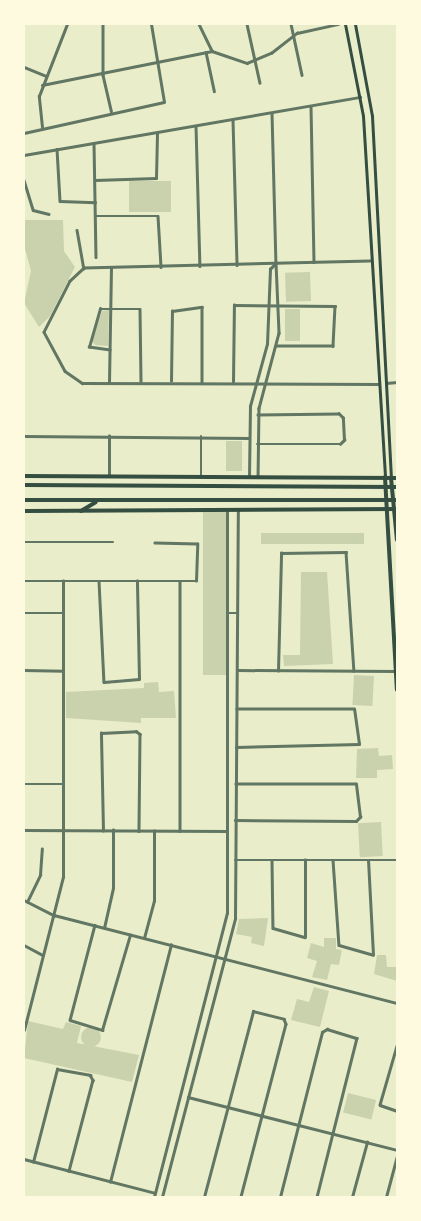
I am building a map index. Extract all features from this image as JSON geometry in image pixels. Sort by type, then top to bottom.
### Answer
[{"type":"main road","points":[[345,24],[360,97],[397,690]]},
{"type":"main road","points":[[355,24],[372,116],[391,478],[395,487],[397,540]]},
{"type":"main road","points":[[353,62],[361,60]]},
{"type":"main road","points":[[24,476],[397,478]]},
{"type":"main road","points":[[24,485],[395,487]]},
{"type":"main road","points":[[24,500],[396,500]]},
{"type":"main road","points":[[81,511],[97,501]]},
{"type":"main road","points":[[24,511],[396,509]]},
{"type":"street","points":[[42,127],[42,85],[67,24]]},
{"type":"street","points":[[103,24],[103,76],[111,111]]},
{"type":"street","points":[[24,133],[42,127],[165,100],[152,24]]},
{"type":"street","points":[[199,24],[212,51]]},
{"type":"street","points":[[246,24],[260,82]]},
{"type":"street","points":[[291,24],[302,75]]},
{"type":"street","points":[[42,85],[103,76],[212,51],[239,62],[255,61],[293,35],[338,24]]},
{"type":"street","points":[[206,52],[214,91]]},
{"type":"street","points":[[24,67],[46,76]]},
{"type":"street","points":[[24,155],[360,97]]},
{"type":"street","points":[[311,106],[314,262]]},
{"type":"street","points":[[258,477],[258,415],[265,382],[277,346],[278,304],[272,113]]},
{"type":"street","points":[[233,120],[237,265]]},
{"type":"street","points":[[196,126],[200,266]]},
{"type":"street","points":[[95,180],[156,178],[157,133]]},
{"type":"street","points":[[94,143],[96,257]]},
{"type":"street","points":[[57,149],[60,201],[95,202]]},
{"type":"street","points":[[24,180],[33,210],[49,214]]},
{"type":"street","points":[[95,216],[158,216],[161,267]]},
{"type":"street","points":[[76,230],[84,268]]},
{"type":"street","points":[[370,261],[84,268],[70,281],[44,332],[70,378],[82,383],[171,381],[378,384]]},
{"type":"street","points":[[250,477],[249,438],[256,382],[267,344],[270,269],[276,264]]},
{"type":"street","points":[[109,382],[111,268]]},
{"type":"street","points":[[233,382],[234,305],[335,306],[336,342],[333,346],[277,346]]},
{"type":"street","points":[[171,381],[172,311],[202,307],[202,382]]},
{"type":"street","points":[[110,350],[91,349],[88,343],[100,309],[140,309],[141,382]]},
{"type":"street","points":[[386,383],[397,382]]},
{"type":"street","points":[[257,444],[340,444],[344,440],[343,418],[339,414],[258,415]]},
{"type":"street","points":[[24,436],[201,436],[249,438]]},
{"type":"street","points":[[108,476],[109,436]]},
{"type":"street","points":[[201,436],[201,477]]},
{"type":"street","points":[[24,1159],[154,1195],[227,913],[227,510]]},
{"type":"street","points":[[162,1197],[235,918],[238,510]]},
{"type":"street","points":[[24,542],[113,542]]},
{"type":"street","points":[[24,581],[196,581],[197,544],[155,543]]},
{"type":"street","points":[[278,671],[281,553],[346,552],[354,671]]},
{"type":"street","points":[[24,1030],[63,878],[63,581]]},
{"type":"street","points":[[100,581],[102,680],[137,681],[138,582]]},
{"type":"street","points":[[180,582],[180,831]]},
{"type":"street","points":[[24,614],[63,613]]},
{"type":"street","points":[[227,613],[237,613]]},
{"type":"street","points":[[24,670],[63,671]]},
{"type":"street","points":[[237,670],[396,671]]},
{"type":"street","points":[[236,709],[354,710],[359,744],[236,747]]},
{"type":"street","points":[[103,830],[102,734],[138,732],[139,830]]},
{"type":"street","points":[[227,764],[236,764]]},
{"type":"street","points":[[24,784],[63,784]]},
{"type":"street","points":[[235,820],[356,821],[360,817],[356,784],[236,784]]},
{"type":"street","points":[[24,830],[227,831]]},
{"type":"street","points":[[104,928],[113,888],[113,830]]},
{"type":"street","points":[[144,938],[154,901],[154,830]]},
{"type":"street","points":[[28,902],[40,875],[42,849]]},
{"type":"street","points":[[235,860],[397,860]]},
{"type":"street","points":[[272,860],[273,928],[306,937],[305,860]]},
{"type":"street","points":[[334,860],[339,945],[373,955],[368,861]]},
{"type":"street","points":[[24,900],[54,915],[397,1003]]},
{"type":"street","points":[[95,925],[72,1022],[102,1030],[130,934]]},
{"type":"street","points":[[24,945],[43,955]]},
{"type":"street","points":[[110,1182],[171,945]]},
{"type":"street","points":[[204,1197],[227,1107],[255,1011],[286,1022],[241,1197]]},
{"type":"street","points":[[24,1012],[28,1015]]},
{"type":"street","points":[[280,1197],[323,1030],[356,1036],[318,1197]]},
{"type":"street","points":[[397,1046],[380,1105],[397,1111]]},
{"type":"street","points":[[33,1162],[60,1068],[90,1075],[69,1171]]},
{"type":"street","points":[[188,1097],[397,1150]]},
{"type":"street","points":[[171,1130],[179,1132]]},
{"type":"street","points":[[352,1197],[367,1142]]},
{"type":"street","points":[[386,1197],[397,1156]]},
{"type":"green space","points":[[129,181],[171,181],[171,212],[129,212]]},
{"type":"green space","points":[[24,220],[63,220],[64,251],[75,267],[50,316],[39,327],[24,303],[31,271],[24,245]]},
{"type":"green space","points":[[310,272],[311,301],[286,302],[285,273]]},
{"type":"green space","points":[[285,309],[300,309],[300,341],[285,341]]},
{"type":"green space","points":[[109,310],[108,346],[95,345],[92,341],[102,311]]},
{"type":"green space","points":[[226,441],[242,441],[242,471],[226,471]]},
{"type":"green space","points":[[203,510],[227,510],[227,675],[203,675]]},
{"type":"green space","points":[[261,533],[364,533],[364,544],[261,544]]},
{"type":"green space","points":[[301,572],[327,572],[333,664],[284,666],[283,655],[300,655]]},
{"type":"green space","points":[[354,675],[374,676],[372,706],[352,705]]},
{"type":"green space","points":[[158,682],[159,692],[174,691],[176,718],[141,718],[141,723],[66,718],[66,692],[144,688],[144,683]]},
{"type":"green space","points":[[378,748],[379,756],[392,755],[393,769],[377,770],[377,778],[356,778],[357,749]]},
{"type":"green space","points":[[381,822],[383,856],[360,857],[358,823]]},
{"type":"green space","points":[[268,918],[264,946],[251,943],[252,937],[236,934],[239,919]]},
{"type":"green space","points":[[324,938],[336,938],[336,949],[342,950],[339,965],[331,964],[327,980],[312,977],[317,961],[307,958],[311,943],[324,947]]},
{"type":"green space","points":[[377,955],[386,955],[387,967],[397,967],[397,981],[374,974]]},
{"type":"green space","points":[[314,987],[329,991],[320,1027],[291,1020],[297,999],[309,1002]]},
{"type":"green space","points":[[28,1021],[63,1029],[66,1022],[81,1026],[77,1043],[139,1055],[132,1082],[24,1058]]},
{"type":"green space","points":[[91,1027],[98,1030],[101,1037],[98,1044],[91,1047],[84,1044],[81,1037],[84,1030]]},
{"type":"green space","points":[[348,1093],[376,1100],[371,1119],[343,1112]]}]
